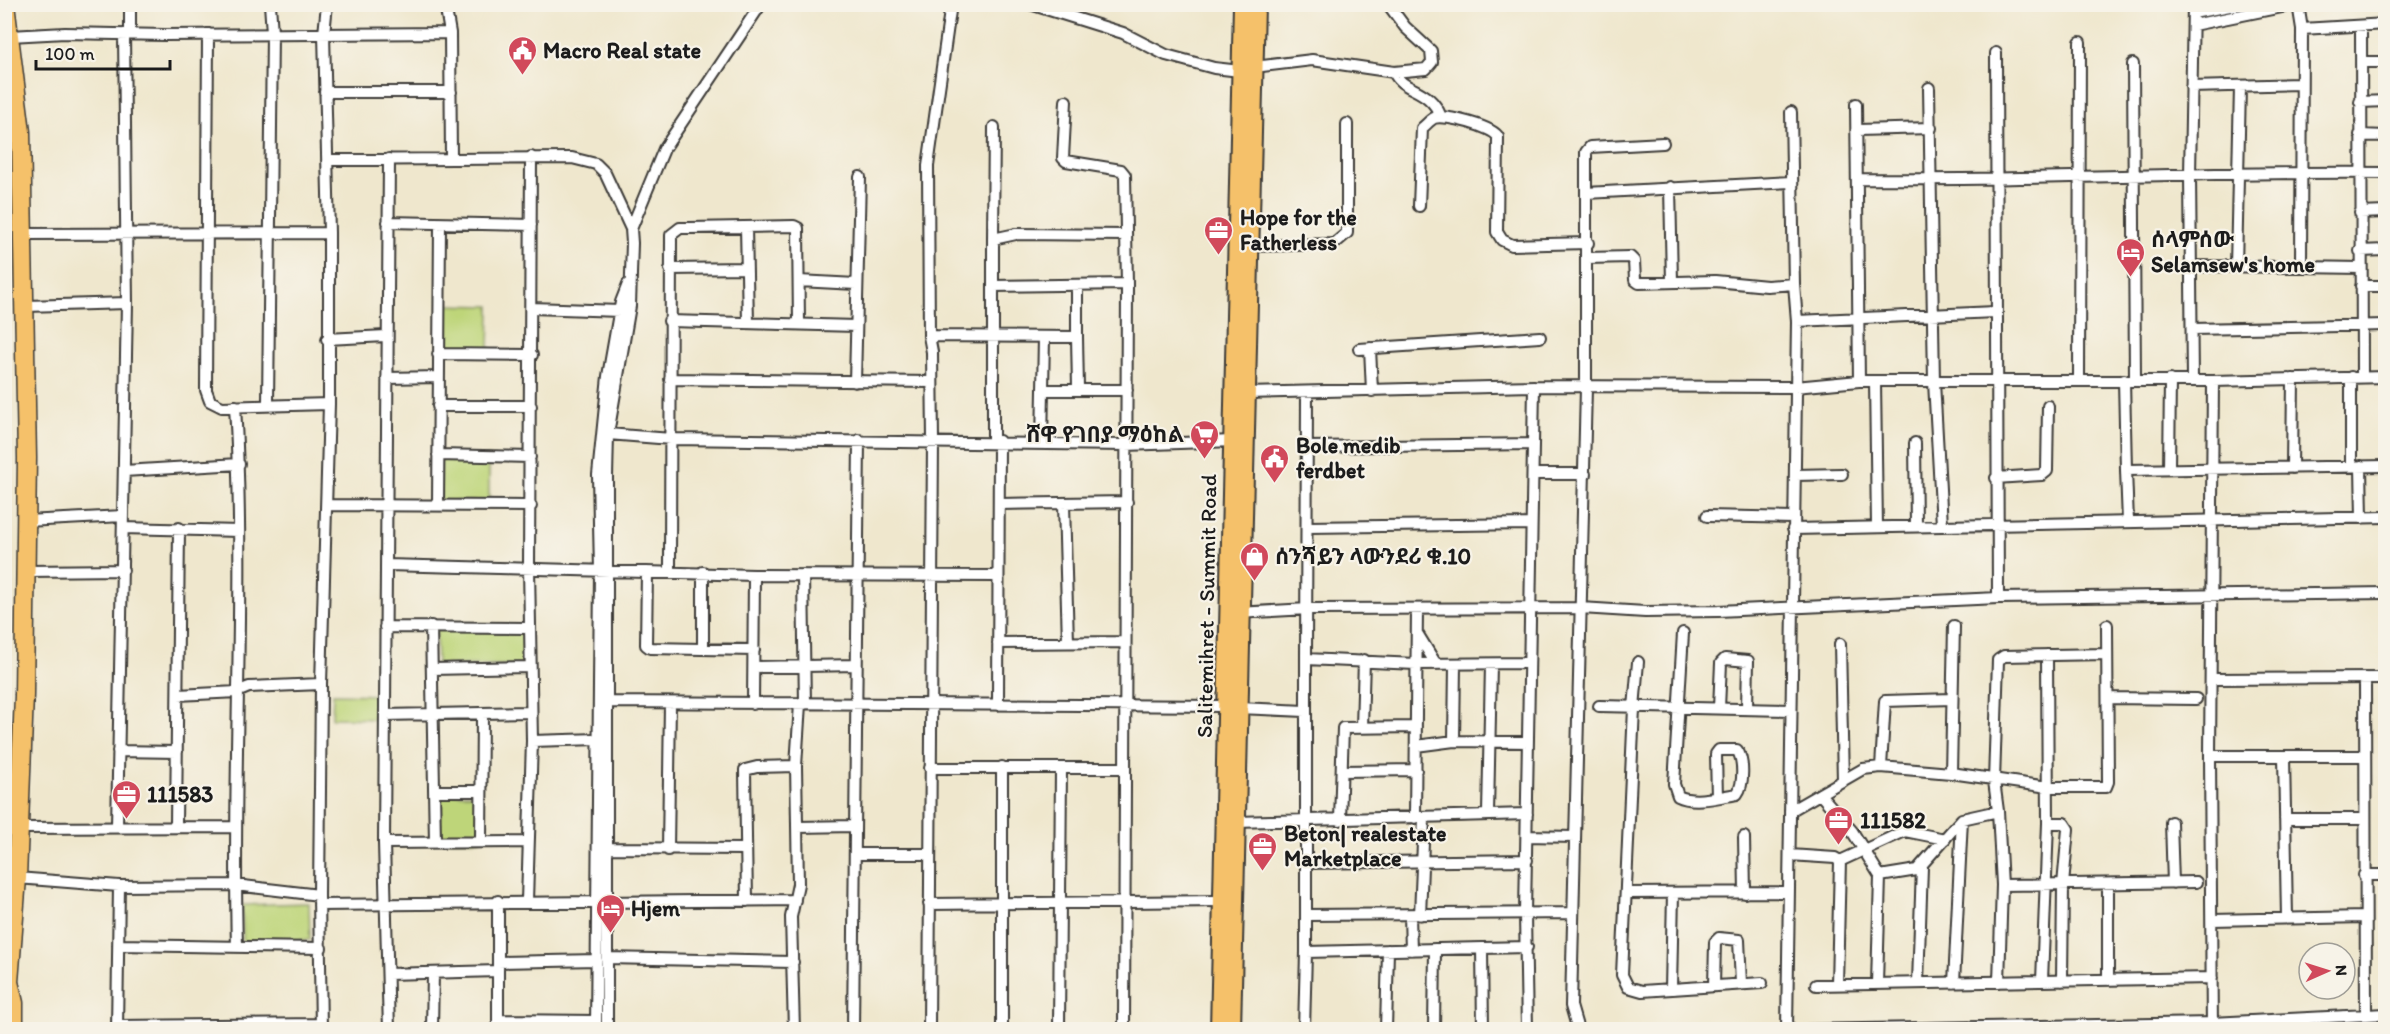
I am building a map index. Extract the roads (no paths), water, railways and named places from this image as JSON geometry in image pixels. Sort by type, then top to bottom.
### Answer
[{"type":"highway","points":[[5,4],[21,132],[26,306],[27,571],[17,878],[7,987],[14,1003],[14,1029]]},
{"type":"main road","name":"Salitemihret - Summit Road","points":[[1219,1029],[1221,901],[1232,707],[1233,441],[1247,73],[1242,4]]},
{"type":"main road","points":[[1233,613],[1245,393],[1249,246],[1247,73],[1256,4]]},
{"type":"main road","points":[[1232,707],[1237,822],[1232,1029]]},
{"type":"street","points":[[117,827],[127,303],[129,4]]},
{"type":"street","points":[[268,404],[272,33],[270,4]]},
{"type":"street","points":[[119,886],[117,1028],[321,1027],[319,900],[321,684],[329,404],[327,339],[329,234],[324,34],[327,4]]},
{"type":"street","points":[[445,4],[450,33],[451,158]]},
{"type":"street","points":[[607,1029],[602,959],[598,739],[608,434],[630,306],[631,229],[664,149],[760,4]]},
{"type":"street","points":[[929,1029],[930,576],[933,441],[932,352],[929,336],[928,166],[951,4]]},
{"type":"street","points":[[1030,4],[1124,33],[1166,54],[1214,68],[1247,73],[1312,60],[1394,72],[1426,69],[1432,62],[1431,51],[1404,27],[1388,4]]},
{"type":"street","points":[[2192,380],[2190,175],[2193,9],[2240,4]]},
{"type":"street","points":[[2193,26],[2298,4],[2302,29],[2301,267]]},
{"type":"street","points":[[2302,29],[2385,24]]},
{"type":"street","points":[[2361,26],[2361,325],[2356,377],[2356,467],[2362,518]]},
{"type":"street","points":[[10,36],[450,33]]},
{"type":"street","points":[[208,34],[206,390],[210,401],[222,407],[329,404]]},
{"type":"street","points":[[2079,42],[2079,380]]},
{"type":"street","points":[[1996,53],[1995,312],[1998,598]]},
{"type":"street","points":[[2361,62],[2385,62]]},
{"type":"street","points":[[2128,522],[2126,470],[2135,175],[2133,64]]},
{"type":"street","points":[[1394,72],[1398,80],[1434,101],[1441,117]]},
{"type":"street","points":[[2192,87],[2301,84]]},
{"type":"street","points":[[2236,267],[2240,87]]},
{"type":"street","points":[[1929,88],[1934,382],[1942,525]]},
{"type":"street","points":[[325,92],[451,92]]},
{"type":"street","points":[[2360,102],[2385,100]]},
{"type":"street","points":[[1066,101],[1063,158],[1066,161],[1121,170],[1125,175],[1127,502],[1124,1029]]},
{"type":"street","points":[[1856,104],[1859,381]]},
{"type":"street","points":[[1787,1029],[1791,606],[1797,321],[1791,182],[1791,112]]},
{"type":"street","points":[[1419,206],[1422,128],[1434,118],[1441,117],[1496,132],[1499,146],[1497,232],[1502,240],[1512,245],[1588,243]]},
{"type":"street","points":[[1249,246],[1334,244],[1342,240],[1347,233],[1347,124]]},
{"type":"street","points":[[994,127],[993,336],[999,504],[998,705]]},
{"type":"street","points":[[1858,130],[1931,128]]},
{"type":"street","points":[[2360,135],[2385,136]]},
{"type":"street","points":[[1578,1029],[1571,1006],[1586,388],[1587,149],[1663,143]]},
{"type":"street","points":[[527,901],[532,741],[529,567],[532,355],[531,157]]},
{"type":"street","points":[[327,160],[572,158],[596,164],[605,173],[631,229]]},
{"type":"street","points":[[389,159],[384,843],[389,1029]]},
{"type":"street","points":[[1858,179],[1932,180],[2239,172],[2385,173]]},
{"type":"street","points":[[855,382],[860,177]]},
{"type":"street","points":[[1586,193],[1791,182]]},
{"type":"street","points":[[1670,187],[1672,282]]},
{"type":"street","points":[[2360,213],[2385,212]]},
{"type":"street","points":[[388,222],[531,225]]},
{"type":"street","points":[[438,505],[440,224]]},
{"type":"street","points":[[747,227],[748,322]]},
{"type":"street","points":[[670,572],[670,239],[675,230],[747,227],[798,228],[799,323]]},
{"type":"street","points":[[25,234],[329,234]]},
{"type":"street","points":[[993,239],[1016,234],[1126,235]]},
{"type":"street","points":[[2360,251],[2385,250]]},
{"type":"street","points":[[1587,258],[1630,258],[1634,261],[1636,283],[1794,284]]},
{"type":"street","points":[[2192,266],[2361,268]]},
{"type":"street","points":[[670,269],[746,268]]},
{"type":"street","points":[[601,901],[608,848],[607,702],[600,435],[620,311],[630,280]]},
{"type":"street","points":[[799,281],[856,284]]},
{"type":"street","points":[[993,286],[1127,284]]},
{"type":"street","points":[[1077,286],[1078,388]]},
{"type":"street","points":[[2361,286],[2385,286]]},
{"type":"street","points":[[26,306],[127,303]]},
{"type":"street","points":[[532,308],[620,311]]},
{"type":"street","points":[[1797,321],[1859,316],[1995,312]]},
{"type":"street","points":[[669,321],[856,326]]},
{"type":"street","points":[[2192,330],[2385,325]]},
{"type":"street","points":[[327,339],[386,336]]},
{"type":"street","points":[[929,336],[1077,337]]},
{"type":"street","points":[[1372,391],[1364,348],[1540,337]]},
{"type":"street","points":[[1042,443],[1044,338]]},
{"type":"street","points":[[438,354],[532,355]]},
{"type":"street","points":[[387,378],[438,377]]},
{"type":"street","points":[[1245,393],[1534,386],[1586,388],[1795,387],[1859,381],[2213,381],[2385,377]]},
{"type":"street","points":[[670,379],[932,382]]},
{"type":"street","points":[[2292,468],[2293,379]]},
{"type":"street","points":[[2169,470],[2170,380]]},
{"type":"street","points":[[1875,381],[1877,527]]},
{"type":"street","points":[[2212,1026],[2210,756],[2214,521],[2213,381]]},
{"type":"street","points":[[1527,1029],[1527,814],[1534,386]]},
{"type":"street","points":[[1043,390],[1078,388],[1127,390]]},
{"type":"street","points":[[1304,1029],[1305,711],[1308,609],[1307,392]]},
{"type":"street","points":[[235,406],[239,464],[235,827],[237,947]]},
{"type":"street","points":[[438,406],[531,406]]},
{"type":"street","points":[[1996,478],[2042,475],[2047,471],[2048,406]]},
{"type":"street","points":[[608,434],[671,439],[996,441],[1126,445],[1233,441]]},
{"type":"street","points":[[853,1029],[859,440]]},
{"type":"street","points":[[1915,443],[1916,526]]},
{"type":"street","points":[[1307,447],[1533,444]]},
{"type":"street","points":[[438,455],[530,457]]},
{"type":"street","points":[[124,471],[239,464]]},
{"type":"street","points":[[2126,470],[2385,466]]},
{"type":"street","points":[[1533,474],[1584,474]]},
{"type":"street","points":[[1795,475],[1842,474]]},
{"type":"street","points":[[999,504],[1127,502]]},
{"type":"street","points":[[1064,504],[1068,642]]},
{"type":"street","points":[[326,505],[531,506]]},
{"type":"street","points":[[26,520],[123,516]]},
{"type":"street","points":[[1707,516],[1793,524],[1877,527],[2385,517]]},
{"type":"street","points":[[1308,526],[1531,525]]},
{"type":"street","points":[[123,528],[239,531]]},
{"type":"street","points":[[177,826],[179,528]]},
{"type":"street","points":[[387,565],[529,567],[754,575],[997,576]]},
{"type":"street","points":[[27,571],[123,570]]},
{"type":"street","points":[[647,572],[645,632],[646,645],[650,648],[754,650]]},
{"type":"street","points":[[703,572],[703,649]]},
{"type":"street","points":[[794,1029],[792,909],[798,884],[796,766],[804,666],[803,574]]},
{"type":"street","points":[[753,704],[754,575]]},
{"type":"street","points":[[1233,613],[1308,609],[1581,608],[1644,612],[1709,612],[1791,606],[1998,598],[2385,593]]},
{"type":"street","points":[[1411,950],[1422,862],[1416,770],[1417,609]]},
{"type":"street","points":[[1790,811],[1863,769],[1881,767],[1951,773],[2048,787],[2108,786],[2107,625]]},
{"type":"street","points":[[431,626],[436,791],[435,842]]},
{"type":"street","points":[[1951,773],[1954,626]]},
{"type":"street","points":[[385,627],[530,628]]},
{"type":"street","points":[[1417,633],[1436,664]]},
{"type":"street","points":[[1683,633],[1674,784],[1678,796],[1686,800],[1717,797],[1737,794],[1740,789],[1741,756],[1737,750],[1719,750],[1716,754],[1717,797]]},
{"type":"street","points":[[998,643],[1125,642]]},
{"type":"street","points":[[1840,644],[1843,781]]},
{"type":"street","points":[[1999,982],[2002,885],[1994,781],[1998,660],[2004,656],[2107,654]]},
{"type":"street","points":[[2042,981],[2048,822],[2047,655]]},
{"type":"street","points":[[1306,659],[1416,664],[1529,663]]},
{"type":"street","points":[[1719,708],[1722,660],[1744,659],[1749,666],[1747,708]]},
{"type":"street","points":[[1362,727],[1364,660]]},
{"type":"street","points":[[1638,662],[1622,975],[1628,987],[1642,991],[1762,984]]},
{"type":"street","points":[[1454,741],[1455,664]]},
{"type":"street","points":[[1488,814],[1491,664]]},
{"type":"street","points":[[754,667],[856,665]]},
{"type":"street","points":[[432,669],[530,667]]},
{"type":"street","points":[[2365,678],[2363,819],[2366,1015]]},
{"type":"street","points":[[2212,679],[2385,678]]},
{"type":"street","points":[[178,695],[237,692],[249,687],[321,684]]},
{"type":"street","points":[[2108,698],[2196,699]]},
{"type":"street","points":[[1881,767],[1885,701],[1890,699],[1952,699]]},
{"type":"street","points":[[607,702],[1125,704],[1305,711]]},
{"type":"street","points":[[668,850],[670,703]]},
{"type":"street","points":[[1599,706],[1791,710]]},
{"type":"street","points":[[385,715],[531,712]]},
{"type":"street","points":[[481,842],[482,714]]},
{"type":"street","points":[[1340,820],[1341,731],[1343,728],[1416,727]]},
{"type":"street","points":[[532,741],[598,739]]},
{"type":"street","points":[[1416,746],[1454,741],[1528,742]]},
{"type":"street","points":[[118,751],[177,752]]},
{"type":"street","points":[[2210,756],[2363,756]]},
{"type":"street","points":[[2284,756],[2287,918]]},
{"type":"street","points":[[747,901],[746,770],[757,767],[796,766]]},
{"type":"street","points":[[1002,767],[1002,1029]]},
{"type":"street","points":[[930,768],[1125,768]]},
{"type":"street","points":[[1059,1029],[1061,768]]},
{"type":"street","points":[[1342,771],[1416,770]]},
{"type":"street","points":[[436,791],[482,791]]},
{"type":"street","points":[[1820,794],[1865,849],[1880,876],[1877,984]]},
{"type":"street","points":[[1880,876],[1917,870],[1962,819],[1998,812]]},
{"type":"street","points":[[1237,822],[1306,822],[1527,814]]},
{"type":"street","points":[[1954,983],[1962,819]]},
{"type":"street","points":[[2285,819],[2363,819]]},
{"type":"street","points":[[2048,822],[2064,823],[2068,829],[2063,885],[2062,981]]},
{"type":"street","points":[[2171,822],[2173,883]]},
{"type":"street","points":[[797,827],[855,826]]},
{"type":"street","points":[[19,828],[235,827]]},
{"type":"street","points":[[1840,861],[1905,831],[1945,839]]},
{"type":"street","points":[[1527,836],[1575,837]]},
{"type":"street","points":[[1744,837],[1746,893]]},
{"type":"street","points":[[384,843],[528,842]]},
{"type":"street","points":[[608,848],[745,849]]},
{"type":"street","points":[[855,854],[929,854]]},
{"type":"street","points":[[1790,855],[1835,858],[1840,861]]},
{"type":"street","points":[[1305,863],[1527,860]]},
{"type":"street","points":[[1837,984],[1840,861]]},
{"type":"street","points":[[1918,983],[1922,867]]},
{"type":"street","points":[[2364,875],[2385,874]]},
{"type":"street","points":[[17,878],[119,886],[235,885],[319,900],[386,903],[795,900]]},
{"type":"street","points":[[2002,885],[2196,882]]},
{"type":"street","points":[[2108,884],[2108,980]]},
{"type":"street","points":[[1627,892],[1789,892]]},
{"type":"street","points":[[1671,989],[1673,893]]},
{"type":"street","points":[[498,901],[498,1025],[596,1025],[602,959]]},
{"type":"street","points":[[929,904],[1221,901]]},
{"type":"street","points":[[1306,915],[1572,913]]},
{"type":"street","points":[[2212,920],[2365,917]]},
{"type":"street","points":[[1714,986],[1715,942],[1719,938],[1739,940],[1741,984]]},
{"type":"street","points":[[117,945],[321,948]]},
{"type":"street","points":[[1306,952],[1527,947]]},
{"type":"street","points":[[1482,948],[1483,1029]]},
{"type":"street","points":[[1434,1029],[1435,949]]},
{"type":"street","points":[[1386,1029],[1388,950]]},
{"type":"street","points":[[388,974],[602,959],[793,962]]},
{"type":"street","points":[[432,1029],[433,972]]},
{"type":"street","points":[[1816,985],[2212,978]]},
{"type":"street","points":[[1804,1029],[2212,1026],[2385,1014]]},
{"type":"place","name":"Macro Real state","points":[[522,76]]},
{"type":"place","name":"Hope for the Fatherless","points":[[1219,256]]},
{"type":"place","name":"ሰላምሰው Selamsew's home","points":[[2130,278]]},
{"type":"place","name":"ሸዋ የገበያ ማዕከል","points":[[1205,460]]},
{"type":"place","name":"Bole medib ferdbet","points":[[1275,484]]},
{"type":"place","name":"ሰንሻይን ላውንደሪ ቁ.10","points":[[1254,582]]},
{"type":"place","name":"111583","points":[[126,820]]},
{"type":"place","name":"111582","points":[[1839,846]]},
{"type":"place","name":"Beton| realestate Marketplace","points":[[1263,872]]},
{"type":"place","name":"Hjem","points":[[610,934]]}]
